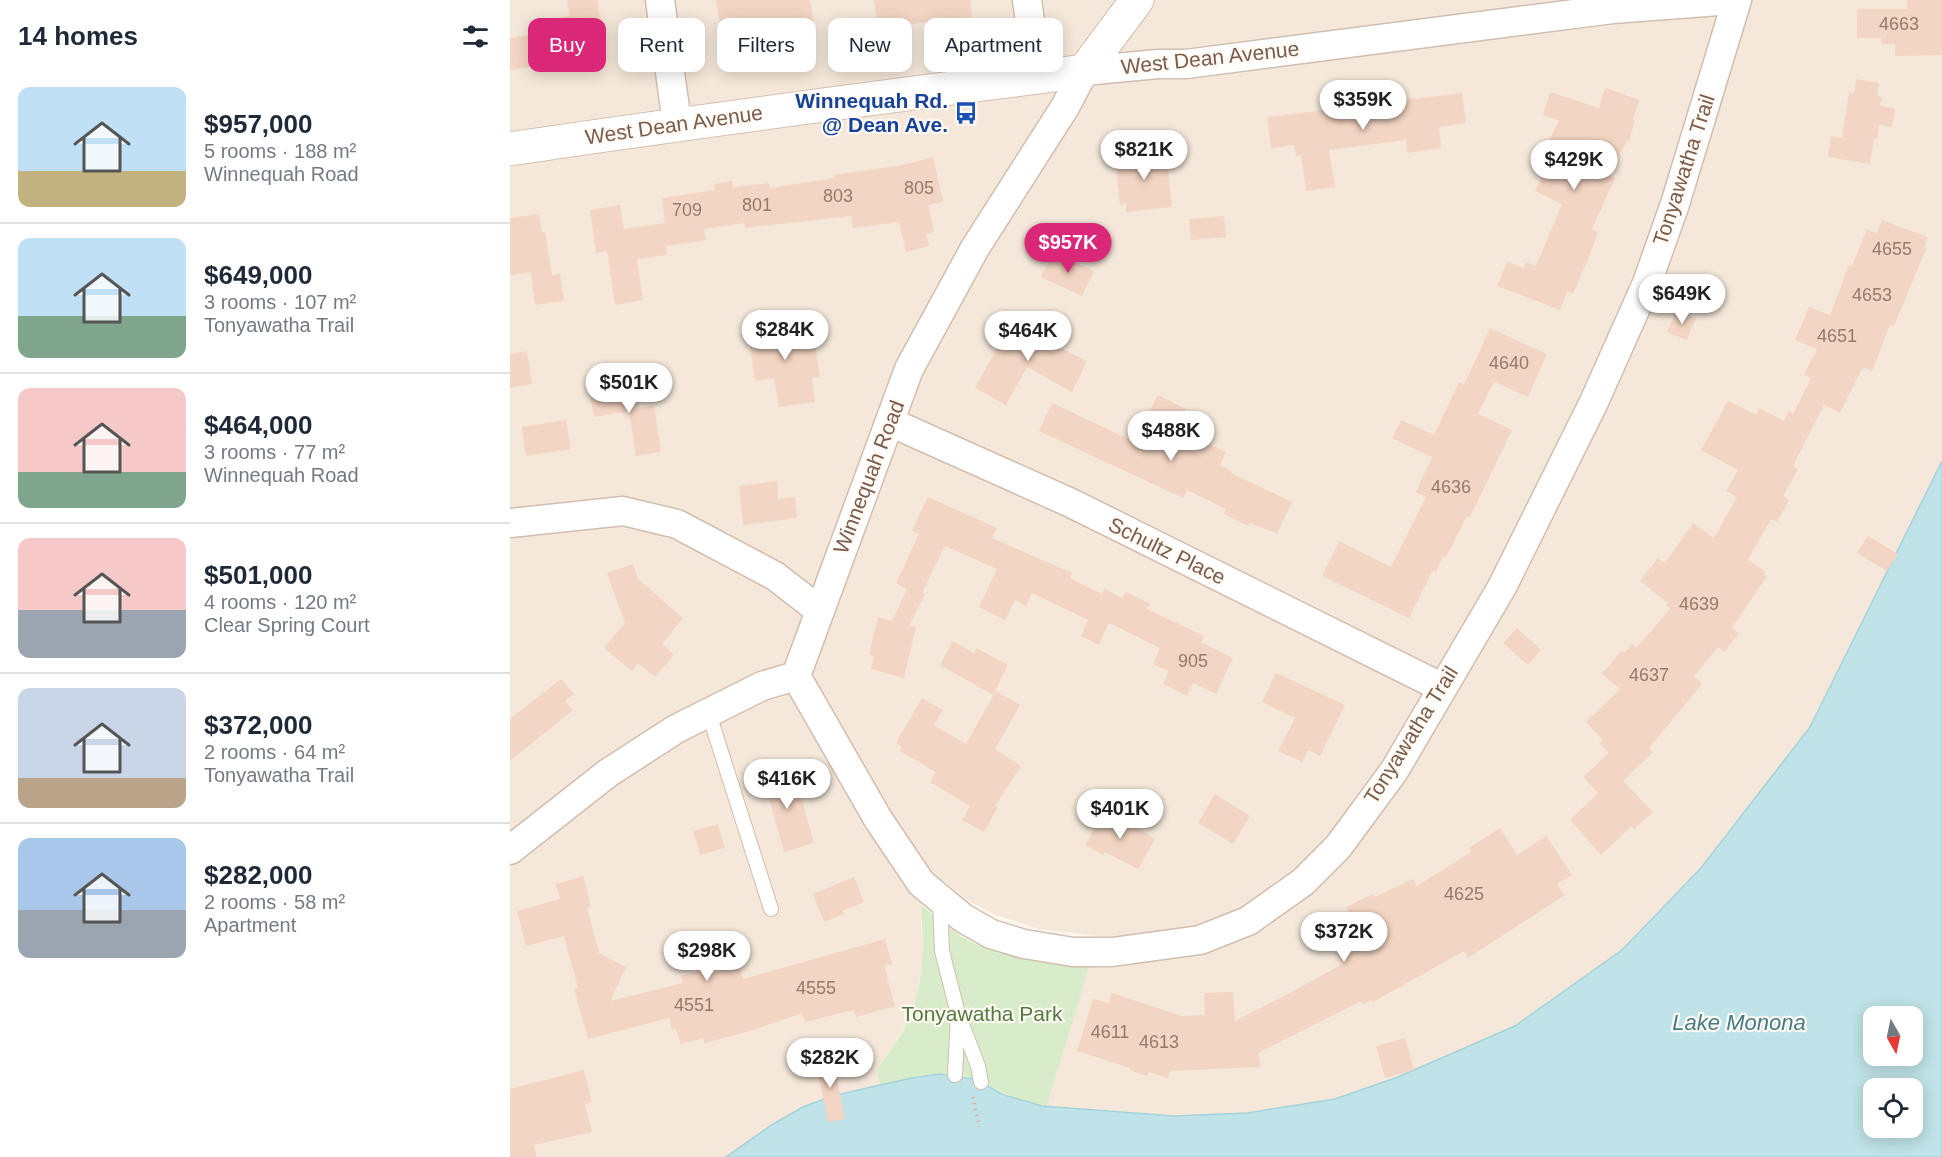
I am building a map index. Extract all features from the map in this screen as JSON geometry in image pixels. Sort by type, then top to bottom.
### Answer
[{"type":"street","points":[[660,0],[677,123]]},
{"type":"street","points":[[1026,0],[1038,77]]},
{"type":"street","name":"Winnequah Road","points":[[796,676],[909,369],[975,248],[1065,107],[1084,71],[1137,0]]},
{"type":"street","name":"West Dean Avenue","points":[[510,149],[677,123],[1084,71],[1158,64],[1186,64],[1602,10],[1734,0]]},
{"type":"street","name":"Tonyawatha Trail","points":[[796,676],[878,819],[921,883],[963,918],[991,934],[1024,944],[1073,952],[1112,952],[1200,940],[1248,921],[1302,882],[1338,847],[1394,771],[1441,687],[1502,587],[1593,404],[1647,283],[1676,204],[1734,0]]},
{"type":"street","name":"Schultz Place","points":[[890,422],[1071,503],[1441,687]]},
{"type":"street","points":[[510,523],[623,511],[677,524],[775,576],[819,610]]},
{"type":"street","points":[[510,850],[608,773],[676,729],[762,686],[796,676]]},
{"type":"lane","points":[[709,714],[771,909]]},
{"type":"lane","points":[[940,899],[942,951],[958,1014],[978,1066],[981,1082]]},
{"type":"lane","points":[[955,1076],[958,1014]]},
{"type":"shaded area","points":[[510,0],[1942,0],[1942,461],[1810,727],[1701,868],[1622,950],[1515,1026],[1398,1077],[1334,1099],[1247,1113],[1174,1116],[1047,1106],[1098,936],[1039,929],[996,915],[967,900],[943,880],[920,904],[923,957],[917,994],[909,1020],[877,1070],[880,1085],[832,1096],[770,1126],[726,1157],[510,1157]]},
{"type":"green space","name":"Tonyawatha Park","points":[[920,904],[946,926],[976,944],[1003,954],[1031,960],[1089,967],[1047,1106],[1019,1100],[977,1080],[954,1074],[928,1075],[880,1085],[877,1070],[906,1025],[918,991],[923,947]]},
{"type":"water","name":"Lake Monona","points":[[1942,461],[1942,1157],[726,1157],[770,1126],[803,1107],[832,1096],[911,1078],[940,1074],[975,1079],[1004,1095],[1042,1106],[1174,1116],[1247,1113],[1335,1099],[1398,1077],[1515,1026],[1622,950],[1701,868],[1810,727]]},
{"type":"building","points":[[567,0],[597,0],[600,18],[556,18],[570,16]]},
{"type":"building","points":[[716,0],[810,0],[813,18],[719,18]]},
{"type":"building","points":[[874,0],[970,0],[972,17],[924,18],[924,23],[912,24],[912,18],[877,18]]},
{"type":"building","points":[[1907,0],[1942,0],[1942,55],[1895,56],[1895,44],[1882,44],[1881,38],[1857,38],[1857,9],[1907,9]]},
{"type":"building","points":[[528,35],[528,67],[510,70],[510,38]]},
{"type":"building","points":[[1856,79],[1879,83],[1877,96],[1882,97],[1880,106],[1895,108],[1892,127],[1879,125],[1870,164],[1828,157],[1831,136],[1842,138],[1849,92],[1854,93]]},
{"type":"building","points":[[1607,88],[1639,100],[1633,119],[1635,120],[1629,142],[1627,141],[1608,175],[1615,178],[1592,229],[1598,232],[1588,259],[1573,294],[1567,292],[1560,310],[1497,286],[1507,262],[1524,268],[1526,262],[1536,266],[1562,204],[1535,191],[1547,166],[1539,162],[1559,120],[1543,115],[1550,92],[1599,108],[1604,90]]},
{"type":"building","points":[[1462,93],[1466,123],[1439,127],[1441,148],[1407,153],[1406,140],[1329,150],[1335,187],[1306,191],[1301,155],[1296,156],[1294,145],[1271,148],[1267,117]]},
{"type":"building","points":[[1166,151],[1172,207],[1126,212],[1126,204],[1120,205],[1115,156]]},
{"type":"building","points":[[933,157],[943,202],[928,205],[934,232],[926,234],[929,246],[906,252],[899,222],[853,228],[851,216],[745,228],[744,223],[704,229],[706,240],[666,246],[667,255],[637,259],[643,300],[615,305],[607,251],[596,253],[590,210],[620,205],[624,229],[665,223],[662,198],[715,190],[714,184],[732,181],[733,187],[769,183],[770,188],[835,178],[834,175],[903,165]]},
{"type":"building","points":[[539,214],[542,232],[545,232],[552,275],[560,274],[564,301],[535,305],[531,272],[510,275],[510,218]]},
{"type":"building","points":[[1224,216],[1226,237],[1191,240],[1189,219]]},
{"type":"building","points":[[1882,220],[1928,237],[1924,248],[1926,249],[1894,326],[1890,325],[1872,371],[1863,367],[1840,413],[1824,405],[1793,466],[1798,469],[1783,496],[1789,500],[1777,522],[1771,519],[1748,560],[1766,572],[1764,574],[1767,576],[1732,628],[1739,633],[1724,652],[1718,647],[1694,676],[1702,684],[1649,748],[1653,752],[1623,781],[1653,812],[1634,829],[1632,826],[1601,855],[1570,820],[1598,793],[1583,777],[1609,753],[1599,743],[1603,740],[1586,722],[1620,689],[1602,674],[1621,651],[1624,653],[1632,644],[1636,648],[1670,609],[1666,605],[1668,603],[1640,581],[1658,558],[1665,563],[1693,523],[1714,538],[1737,497],[1726,491],[1738,470],[1701,450],[1728,401],[1756,415],[1759,408],[1784,421],[1788,412],[1793,414],[1811,378],[1804,374],[1817,349],[1795,340],[1809,307],[1830,315],[1849,265],[1852,266],[1867,229],[1877,233]]},
{"type":"building","points":[[1053,252],[1094,271],[1082,296],[1041,277]]},
{"type":"building","points":[[1677,310],[1696,318],[1687,340],[1667,332]]},
{"type":"building","points":[[1015,315],[1053,337],[1050,343],[1087,361],[1072,392],[1027,367],[1006,405],[975,388]]},
{"type":"building","points":[[800,321],[803,340],[814,338],[820,377],[812,378],[815,402],[779,407],[774,378],[755,381],[747,329]]},
{"type":"building","points":[[1490,328],[1547,354],[1528,397],[1494,382],[1478,414],[1512,430],[1470,517],[1467,516],[1446,558],[1443,556],[1436,572],[1433,570],[1409,618],[1322,576],[1339,541],[1391,567],[1426,497],[1416,492],[1432,457],[1392,438],[1401,420],[1434,435],[1459,382],[1464,385]]},
{"type":"building","points":[[527,351],[532,384],[510,388],[510,354]]},
{"type":"building","points":[[634,381],[639,408],[654,405],[661,452],[636,456],[629,411],[594,417],[589,388]]},
{"type":"building","points":[[1158,395],[1186,409],[1176,428],[1226,452],[1220,465],[1232,471],[1231,473],[1292,502],[1277,533],[1249,523],[1248,526],[1224,514],[1226,509],[1187,490],[1183,498],[1039,431],[1052,403],[1135,442]]},
{"type":"building","points":[[566,420],[571,449],[526,456],[522,427]]},
{"type":"building","points":[[777,481],[778,499],[795,497],[797,518],[743,525],[739,486]]},
{"type":"building","points":[[928,497],[997,528],[992,538],[1072,573],[1070,578],[1102,594],[1105,589],[1122,598],[1126,592],[1150,604],[1147,609],[1204,636],[1201,642],[1233,658],[1216,694],[1193,683],[1187,696],[1163,684],[1169,671],[1153,664],[1160,648],[1109,623],[1099,645],[1081,636],[1088,620],[1032,593],[1026,606],[1015,600],[1005,620],[979,607],[997,569],[945,546],[922,593],[925,594],[910,625],[916,627],[904,678],[871,669],[874,656],[869,654],[878,617],[892,621],[907,589],[896,583],[919,534],[912,531]]},
{"type":"building","points":[[1868,536],[1898,554],[1887,571],[1857,553]]},
{"type":"building","points":[[633,564],[638,579],[683,618],[662,644],[674,655],[655,677],[638,663],[632,671],[604,648],[625,623],[607,573]]},
{"type":"building","points":[[1517,628],[1541,650],[1528,665],[1503,643]]},
{"type":"building","points":[[953,641],[974,653],[976,648],[1008,665],[993,695],[940,665]]},
{"type":"building","points":[[1276,673],[1345,705],[1320,756],[1308,750],[1302,762],[1278,751],[1295,718],[1262,702]]},
{"type":"building","points":[[561,679],[574,694],[565,701],[573,710],[510,761],[510,719]]},
{"type":"building","points":[[996,691],[1020,705],[995,749],[1021,766],[995,806],[998,807],[984,832],[962,820],[970,806],[930,782],[936,772],[900,751],[902,747],[896,743],[922,698],[943,710],[934,725],[966,744]]},
{"type":"building","points":[[787,765],[796,798],[801,797],[814,843],[784,852],[762,772]]},
{"type":"building","points":[[1215,794],[1250,816],[1233,844],[1198,823]]},
{"type":"building","points":[[1105,809],[1155,839],[1138,869],[1105,852],[1103,855],[1085,845]]},
{"type":"building","points":[[718,824],[725,848],[700,855],[693,831]]},
{"type":"building","points":[[1500,828],[1517,855],[1546,836],[1572,875],[1557,884],[1565,895],[1468,958],[1464,951],[1373,1002],[1372,1000],[1363,1004],[1361,1001],[1258,1053],[1261,1067],[1170,1071],[1168,1078],[1149,1072],[1148,1076],[1077,1051],[1093,999],[1109,1003],[1112,993],[1182,1016],[1205,1015],[1204,993],[1233,992],[1235,1021],[1295,990],[1343,964],[1328,935],[1342,928],[1336,917],[1348,911],[1346,907],[1373,894],[1375,897],[1413,879],[1417,886],[1471,852],[1469,848]]},
{"type":"building","points":[[583,876],[591,907],[587,908],[599,953],[626,967],[610,1001],[683,983],[681,976],[705,969],[707,975],[739,965],[743,979],[885,939],[892,964],[884,966],[895,1006],[856,1017],[854,1010],[805,1022],[802,1013],[750,1031],[705,1043],[703,1038],[681,1044],[676,1029],[672,1030],[669,1018],[588,1039],[574,989],[578,988],[564,936],[526,946],[517,911],[560,899],[556,884]]},
{"type":"building","points":[[854,877],[864,902],[824,922],[813,894]]},
{"type":"building","points":[[1405,1038],[1414,1070],[1385,1078],[1376,1046]]},
{"type":"building","points":[[833,1057],[845,1119],[828,1122],[815,1060]]},
{"type":"building","points":[[584,1070],[592,1102],[585,1104],[592,1132],[534,1145],[537,1157],[510,1157],[510,1089]]},
{"type":"place","name":"Winnequah Rd. @ Dean Ave.","points":[[966,113]]}]
